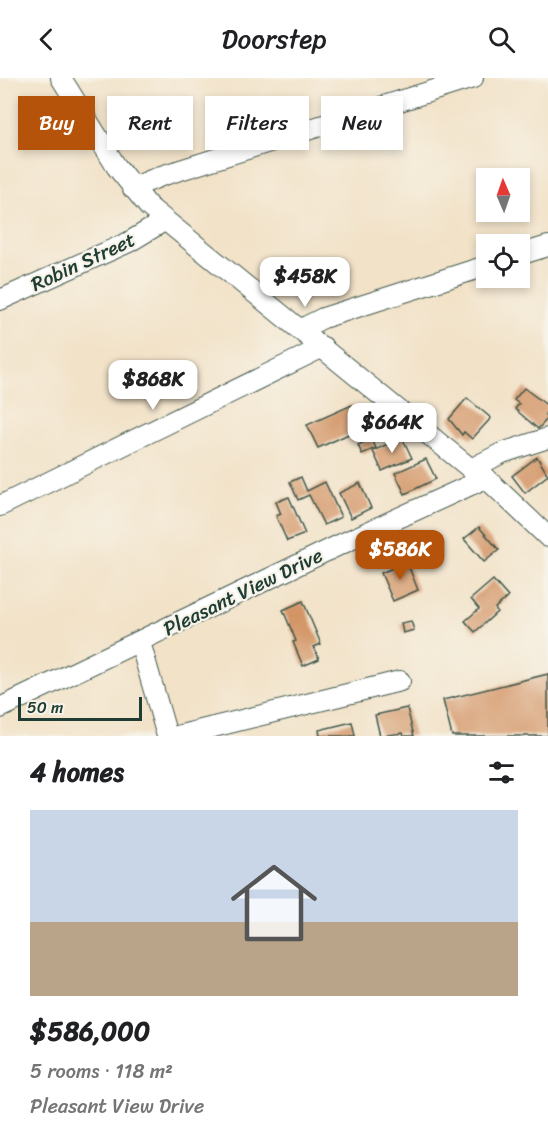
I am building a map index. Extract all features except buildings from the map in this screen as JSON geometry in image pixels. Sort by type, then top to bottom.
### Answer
[{"type":"street","points":[[61,78],[132,188],[164,221],[479,474],[548,537]]},
{"type":"street","points":[[132,188],[161,176],[473,78]]},
{"type":"street","name":"Robin Street","points":[[0,300],[129,242],[164,221]]},
{"type":"street","points":[[530,252],[548,246]]},
{"type":"street","points":[[301,329],[323,318],[476,269]]},
{"type":"street","points":[[0,506],[323,347]]},
{"type":"street","name":"Pleasant View Drive","points":[[0,708],[337,546],[479,474],[502,453],[548,438]]},
{"type":"street","points":[[140,642],[167,736]]},
{"type":"street","points":[[177,736],[400,681]]}]
